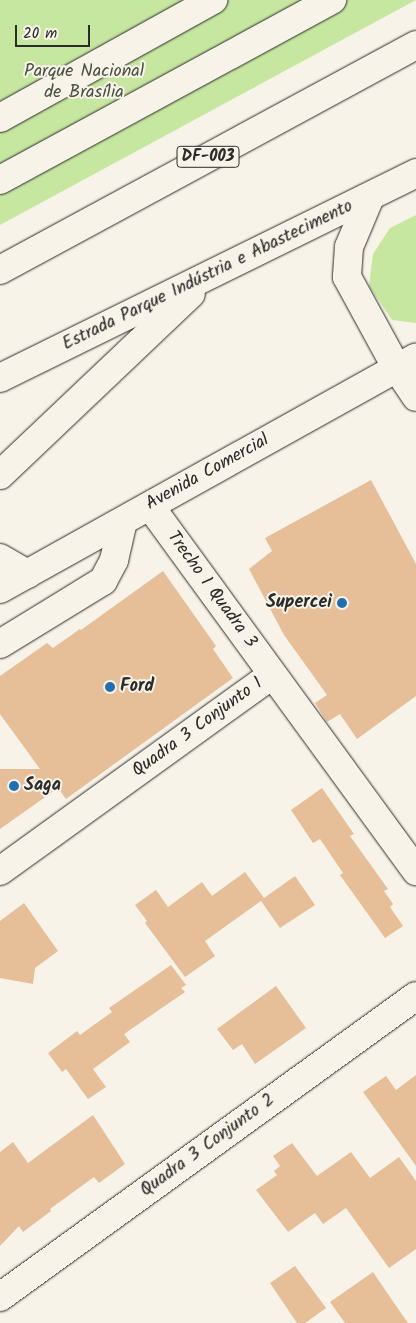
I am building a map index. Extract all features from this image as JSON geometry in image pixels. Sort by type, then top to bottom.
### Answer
[{"type":"main road","points":[[0,118],[214,0]]},
{"type":"main road","points":[[0,180],[332,0]]},
{"type":"main road","name":"DF-003","points":[[0,270],[416,45]]},
{"type":"main road","name":"Estrada Parque Indústria e Abastecimento","points":[[0,378],[416,173]]},
{"type":"main road","points":[[370,197],[349,247],[348,277],[406,362],[416,397]]},
{"type":"main road","points":[[0,475],[211,275]]},
{"type":"main road","name":"Avenida Comercial","points":[[0,589],[406,362]]},
{"type":"main road","name":"Trecho 1 Quadra 3","points":[[150,506],[272,674]]},
{"type":"main road","points":[[0,644],[104,581],[114,560],[122,521]]},
{"type":"main road","points":[[0,558],[28,574]]},
{"type":"main road","name":"Quadra 3 Conjunto 1","points":[[0,871],[272,674],[416,871]]},
{"type":"main road","name":"Quadra 3 Conjunto 2","points":[[0,1296],[416,996]]},
{"type":"green space","name":"Parque Nacional de Brasília","points":[[0,0],[416,0],[0,225]]},
{"type":"green space","points":[[416,215],[416,323],[392,320],[369,286],[373,254],[390,228]]},
{"type":"building","name":"Supercei","points":[[371,480],[416,564],[416,696],[357,739],[340,714],[327,722],[315,703],[327,695],[284,635],[249,569],[272,551],[265,538]]},
{"type":"building","name":"Ford","points":[[163,571],[216,646],[213,649],[233,678],[66,799],[58,788],[0,829],[0,769],[40,769],[0,714],[0,676],[47,643],[53,648],[81,630]]},
{"type":"building","points":[[322,788],[354,834],[350,836],[388,889],[384,891],[393,904],[390,907],[403,926],[385,938],[340,875],[343,873],[320,839],[313,843],[291,810]]},
{"type":"building","points":[[245,872],[264,898],[295,876],[315,905],[280,928],[261,901],[205,941],[215,956],[185,977],[145,923],[147,921],[135,905],[156,890],[168,907],[202,882],[212,896]]},
{"type":"building","points":[[24,903],[58,951],[35,968],[33,984],[0,978],[0,921]]},
{"type":"building","points":[[171,965],[186,985],[181,988],[185,992],[124,1034],[130,1042],[93,1069],[106,1087],[88,1099],[66,1069],[62,1072],[48,1053],[77,1031],[80,1035],[112,1012],[109,1008]]},
{"type":"building","points":[[276,986],[306,1028],[255,1064],[242,1044],[233,1050],[217,1029]]},
{"type":"building","points":[[416,1075],[416,1166],[363,1092],[386,1076],[396,1090]]},
{"type":"building","points":[[93,1115],[125,1164],[99,1183],[94,1177],[50,1209],[51,1211],[23,1232],[19,1226],[0,1246],[0,1152],[13,1142],[28,1163]]},
{"type":"building","points":[[292,1143],[317,1176],[351,1152],[370,1178],[399,1157],[416,1181],[416,1249],[389,1268],[346,1208],[323,1224],[315,1213],[288,1232],[256,1190],[277,1175],[274,1171],[280,1166],[273,1156]]},
{"type":"building","points":[[295,1266],[326,1308],[305,1323],[297,1323],[270,1283]]},
{"type":"building","points":[[373,1272],[408,1323],[345,1323],[330,1302]]},
{"type":"place","name":"Supercei","points":[[342,603]]},
{"type":"place","name":"Ford","points":[[110,687]]},
{"type":"place","name":"Saga","points":[[14,786]]}]
